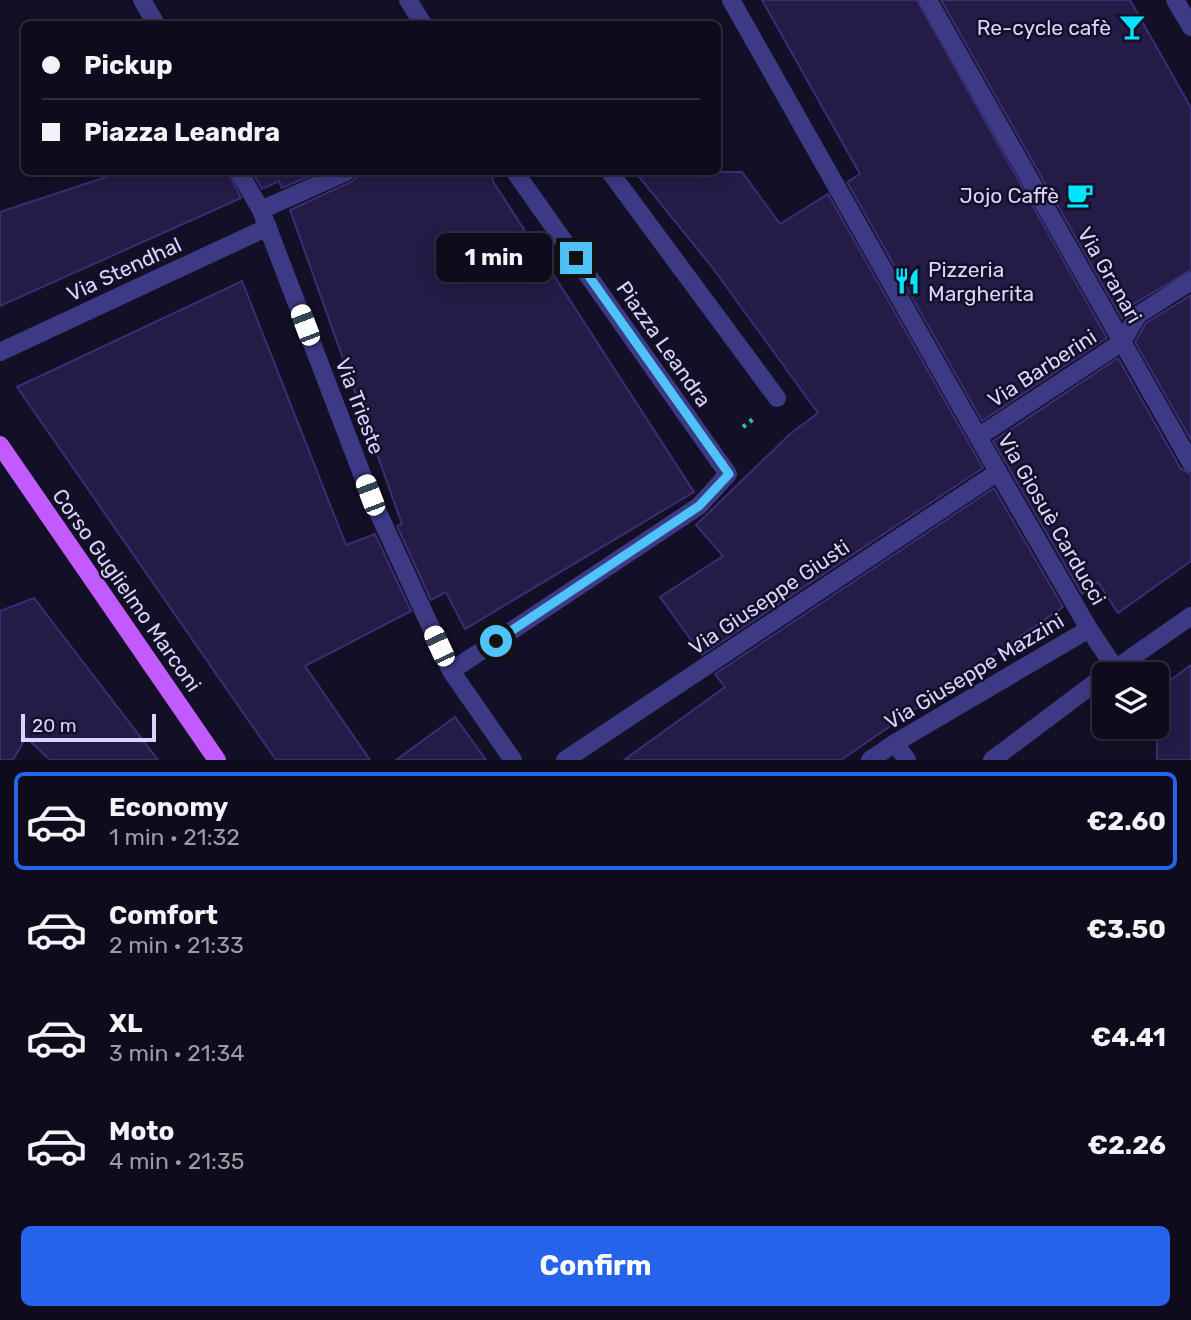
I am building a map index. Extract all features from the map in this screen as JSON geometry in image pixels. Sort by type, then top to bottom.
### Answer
[{"type":"main road","name":"Corso Guglielmo Marconi","points":[[0,445],[217,760]]},
{"type":"street","points":[[142,0],[154,21]]},
{"type":"street","points":[[408,0],[421,21]]},
{"type":"street","name":"Via Giosuè Carducci","points":[[732,0],[830,177],[1089,629]]},
{"type":"street","name":"Via Granari","points":[[928,0],[1191,463]]},
{"type":"street","points":[[1175,0],[1191,27]]},
{"type":"street","name":"Via Trieste","points":[[241,175],[264,219],[370,495],[451,671],[513,760]]},
{"type":"street","name":"Via Stendhal","points":[[0,352],[264,219],[341,175]]},
{"type":"street","name":"Piazza Leandra","points":[[451,671],[699,506],[729,474],[517,175]]},
{"type":"street","points":[[612,175],[777,398]]},
{"type":"street","name":"Via Barberini","points":[[978,437],[1122,342],[1138,315],[1191,281]]},
{"type":"street","name":"Via Giuseppe Giusti","points":[[565,760],[998,472]]},
{"type":"street","points":[[1125,662],[1191,615]]},
{"type":"street","name":"Via Giuseppe Mazzini","points":[[870,760],[1089,629],[1104,662]]},
{"type":"street","points":[[992,760],[1092,686]]},
{"type":"street","points":[[895,743],[907,760]]},
{"type":"building","points":[[762,0],[917,0],[1107,338],[982,421],[847,182],[860,174]]},
{"type":"building","points":[[941,0],[1130,0],[1191,108],[1191,270],[1132,305],[1122,319]]},
{"type":"building","points":[[721,172],[742,172],[780,224],[828,194],[983,468],[702,655],[660,597],[723,556],[696,525],[790,434],[818,413],[712,267],[637,175],[721,175]]},
{"type":"building","points":[[112,175],[230,175],[241,198],[0,306],[0,212]]},
{"type":"building","points":[[254,175],[312,175],[282,188],[279,181],[262,189]]},
{"type":"building","points":[[356,175],[491,175],[694,492],[465,629],[446,592],[431,600],[397,526],[402,524],[290,210],[356,178]]},
{"type":"building","points":[[242,281],[346,545],[375,534],[411,611],[305,666],[370,760],[276,760],[17,387]]},
{"type":"building","points":[[1191,295],[1191,440],[1135,342],[1146,323]]},
{"type":"building","points":[[1118,358],[1181,469],[1191,474],[1191,561],[1118,613],[1098,582],[1082,594],[993,441]]},
{"type":"building","points":[[994,488],[1063,607],[841,760],[624,760],[725,687],[715,674]]},
{"type":"building","points":[[34,598],[158,760],[50,760],[26,737],[13,760],[0,760],[0,611]]},
{"type":"building","points":[[1191,665],[1191,760],[1157,760],[1157,739],[1169,739],[1169,681]]},
{"type":"building","points":[[455,717],[486,760],[396,760]]},
{"type":"place","name":"Re-cycle cafè","points":[[1132,27]]},
{"type":"place","name":"Jojo Caffè","points":[[1080,195]]},
{"type":"place","name":"Pizzeria Margherita","points":[[907,281]]},
{"type":"route","points":[[496,641],[699,506],[729,474],[576,258]]}]
